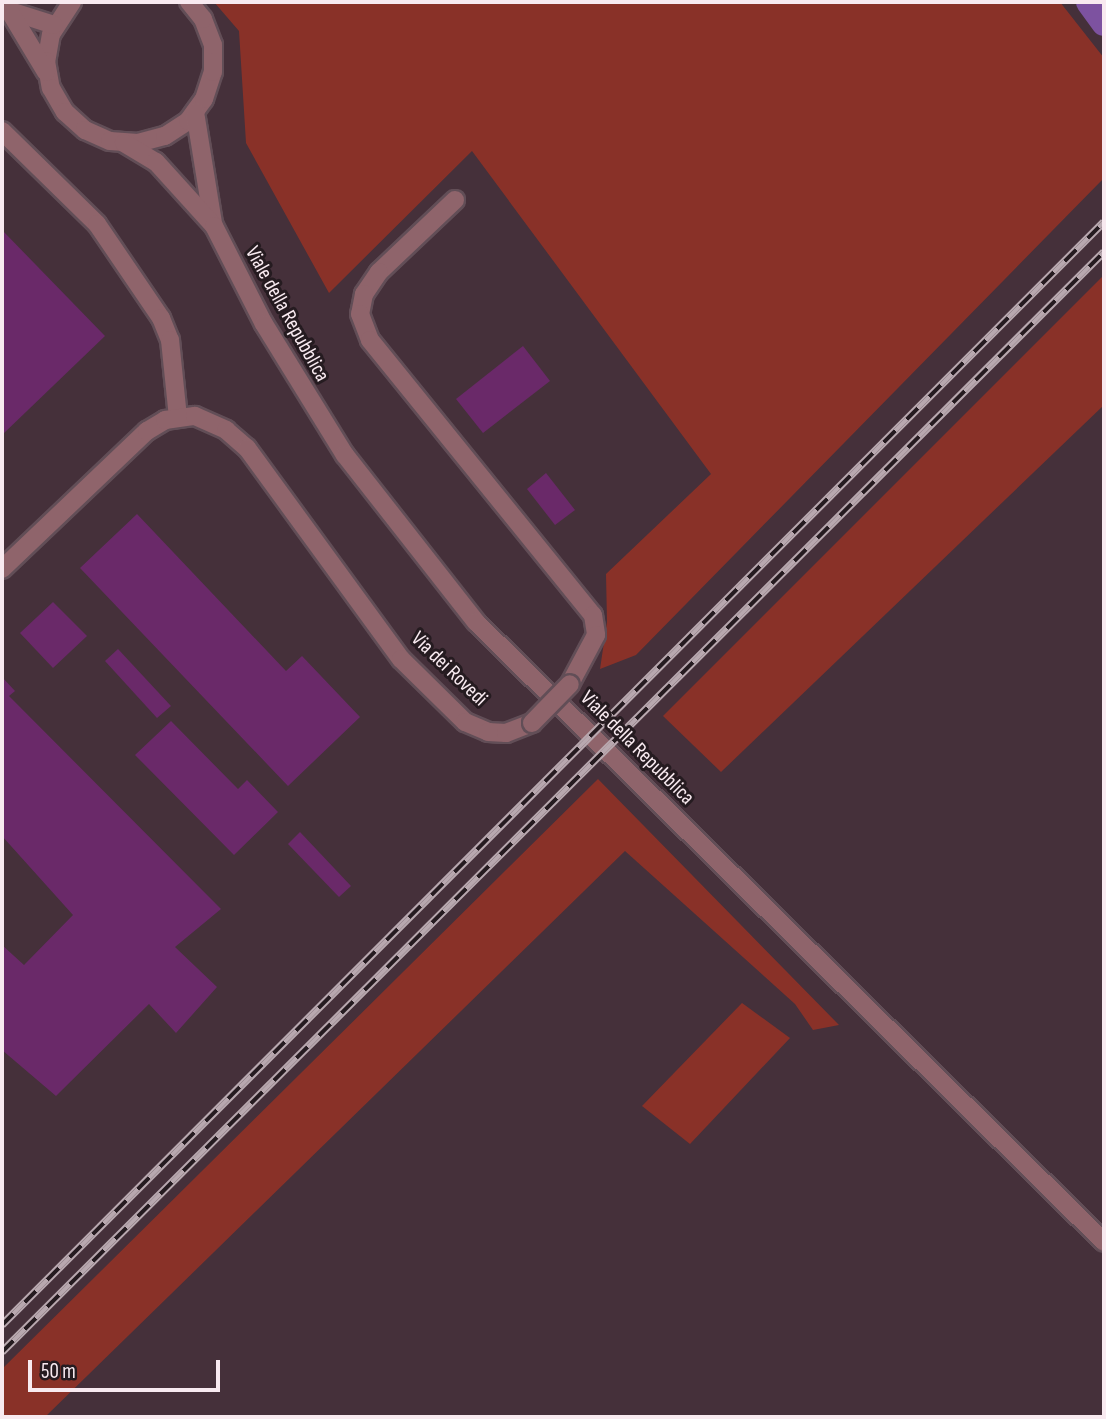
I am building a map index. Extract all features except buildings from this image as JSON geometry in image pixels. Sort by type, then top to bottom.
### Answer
[{"type":"street","points":[[48,75],[54,25],[72,2]]},
{"type":"street","points":[[124,143],[165,136],[195,112],[213,72],[213,45],[204,19],[190,2]]},
{"type":"street","points":[[6,10],[54,25]]},
{"type":"street","name":"Viale della Repubblica","points":[[6,10],[48,75],[65,112],[85,130],[124,143],[156,162],[214,226],[264,324],[330,431],[390,516],[476,622],[1104,1242]]},
{"type":"street","name":"Viale della Repubblica","points":[[195,112],[214,226]]},
{"type":"street","points":[[2,131],[97,224],[161,318],[170,340],[178,418]]},
{"type":"street","name":"Via dei Rovedi","points":[[2,569],[147,431],[178,418],[210,420],[247,448],[401,659],[465,722],[488,732],[506,733],[532,723],[570,684],[596,635],[593,615],[370,340],[360,314],[364,294],[379,272],[456,200]]},
{"type":"shaded area","points":[[214,2],[1060,2],[1104,58],[1104,178],[636,655],[600,669],[607,622],[606,574],[711,474],[472,151],[329,293],[246,143],[239,31]]},
{"type":"shaded area","points":[[1104,275],[1104,405],[721,772],[663,716]]},
{"type":"shaded area","points":[[598,779],[839,1025],[813,1030],[795,1004],[625,851],[45,1417],[2,1417],[2,1369]]},
{"type":"shaded area","points":[[742,1003],[790,1038],[690,1144],[642,1106]]},
{"type":"waterway","points":[[1089,2],[1104,23]]},
{"type":"railway","points":[[2,1325],[1104,222]]},
{"type":"railway","points":[[2,1352],[1104,252]]}]
